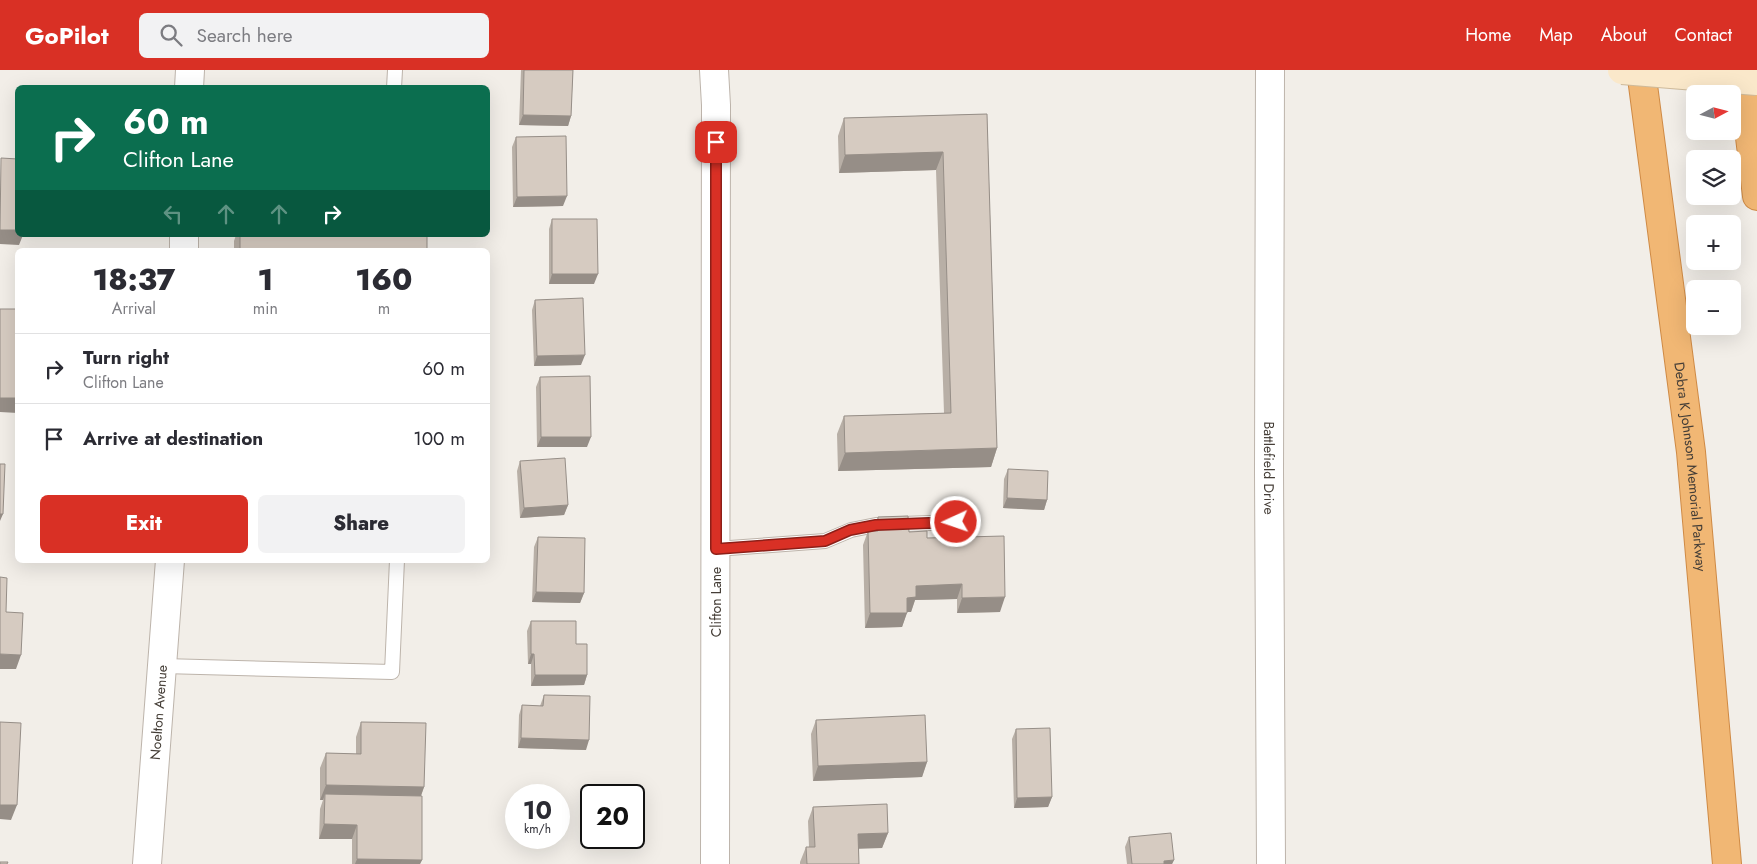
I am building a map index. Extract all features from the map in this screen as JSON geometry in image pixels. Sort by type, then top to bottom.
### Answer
[{"type":"highway","name":"Debra K Johnson Memorial Parkway","points":[[1641,70],[1691,452],[1727,864]]},
{"type":"highway","points":[[1742,70],[1757,196]]},
{"type":"main road","points":[[1622,70],[1757,81]]},
{"type":"street","points":[[189,85],[190,70]]},
{"type":"street","name":"Clifton Lane","points":[[714,70],[716,105],[715,864]]},
{"type":"street","name":"Battlefield Drive","points":[[1270,70],[1268,472],[1271,864]]},
{"type":"street","name":"Noelton Avenue","points":[[148,864],[170,563]]},
{"type":"lane","points":[[394,85],[395,70]]},
{"type":"lane","points":[[716,549],[825,541],[850,530],[876,525],[956,522]]},
{"type":"lane","points":[[163,666],[392,672],[397,563]]},
{"type":"building","points":[[524,70],[573,70],[571,116],[523,115]]},
{"type":"building","points":[[987,114],[997,448],[845,453],[844,416],[951,413],[943,152],[845,155],[844,118]]},
{"type":"building","points":[[566,136],[567,196],[517,197],[516,137]]},
{"type":"building","points":[[1,158],[15,159],[15,230],[0,230]]},
{"type":"building","points":[[552,219],[597,219],[598,274],[552,274]]},
{"type":"building","points":[[240,237],[427,237],[427,248],[240,248]]},
{"type":"building","points":[[583,298],[585,355],[537,356],[535,300]]},
{"type":"building","points":[[0,309],[15,309],[15,398],[0,398]]},
{"type":"building","points":[[590,376],[591,437],[541,437],[540,377]]},
{"type":"building","points":[[565,458],[568,505],[524,508],[520,461]]},
{"type":"building","points":[[0,464],[5,464],[3,514],[0,514]]},
{"type":"building","points":[[1008,469],[1048,471],[1047,500],[1007,498]]},
{"type":"building","points":[[908,516],[909,532],[927,531],[927,538],[1004,536],[1005,597],[962,598],[962,584],[916,586],[916,597],[907,598],[907,613],[870,613],[868,531],[878,531],[878,517]]},
{"type":"building","points":[[538,537],[585,538],[584,593],[536,592]]},
{"type":"building","points":[[0,577],[7,578],[6,612],[23,613],[21,655],[0,654]]},
{"type":"building","points":[[531,621],[576,621],[576,644],[587,644],[587,675],[535,675],[534,654],[531,654]]},
{"type":"building","points":[[544,695],[590,696],[589,740],[521,738],[522,705],[543,706]]},
{"type":"building","points":[[925,715],[927,762],[818,766],[816,720]]},
{"type":"building","points":[[0,722],[21,723],[17,805],[0,805]]},
{"type":"building","points":[[361,722],[426,723],[424,787],[326,785],[326,753],[361,754]]},
{"type":"building","points":[[1050,728],[1052,797],[1017,798],[1016,729]]},
{"type":"building","points":[[325,794],[422,796],[422,860],[357,859],[357,825],[324,824]]},
{"type":"building","points":[[887,804],[888,833],[858,834],[859,864],[807,864],[806,847],[815,847],[813,807]]},
{"type":"building","points":[[1171,833],[1174,860],[1164,861],[1164,864],[1132,864],[1129,837]]},
{"type":"route","points":[[716,142],[716,549],[825,541],[850,530],[876,525],[956,522]]}]
